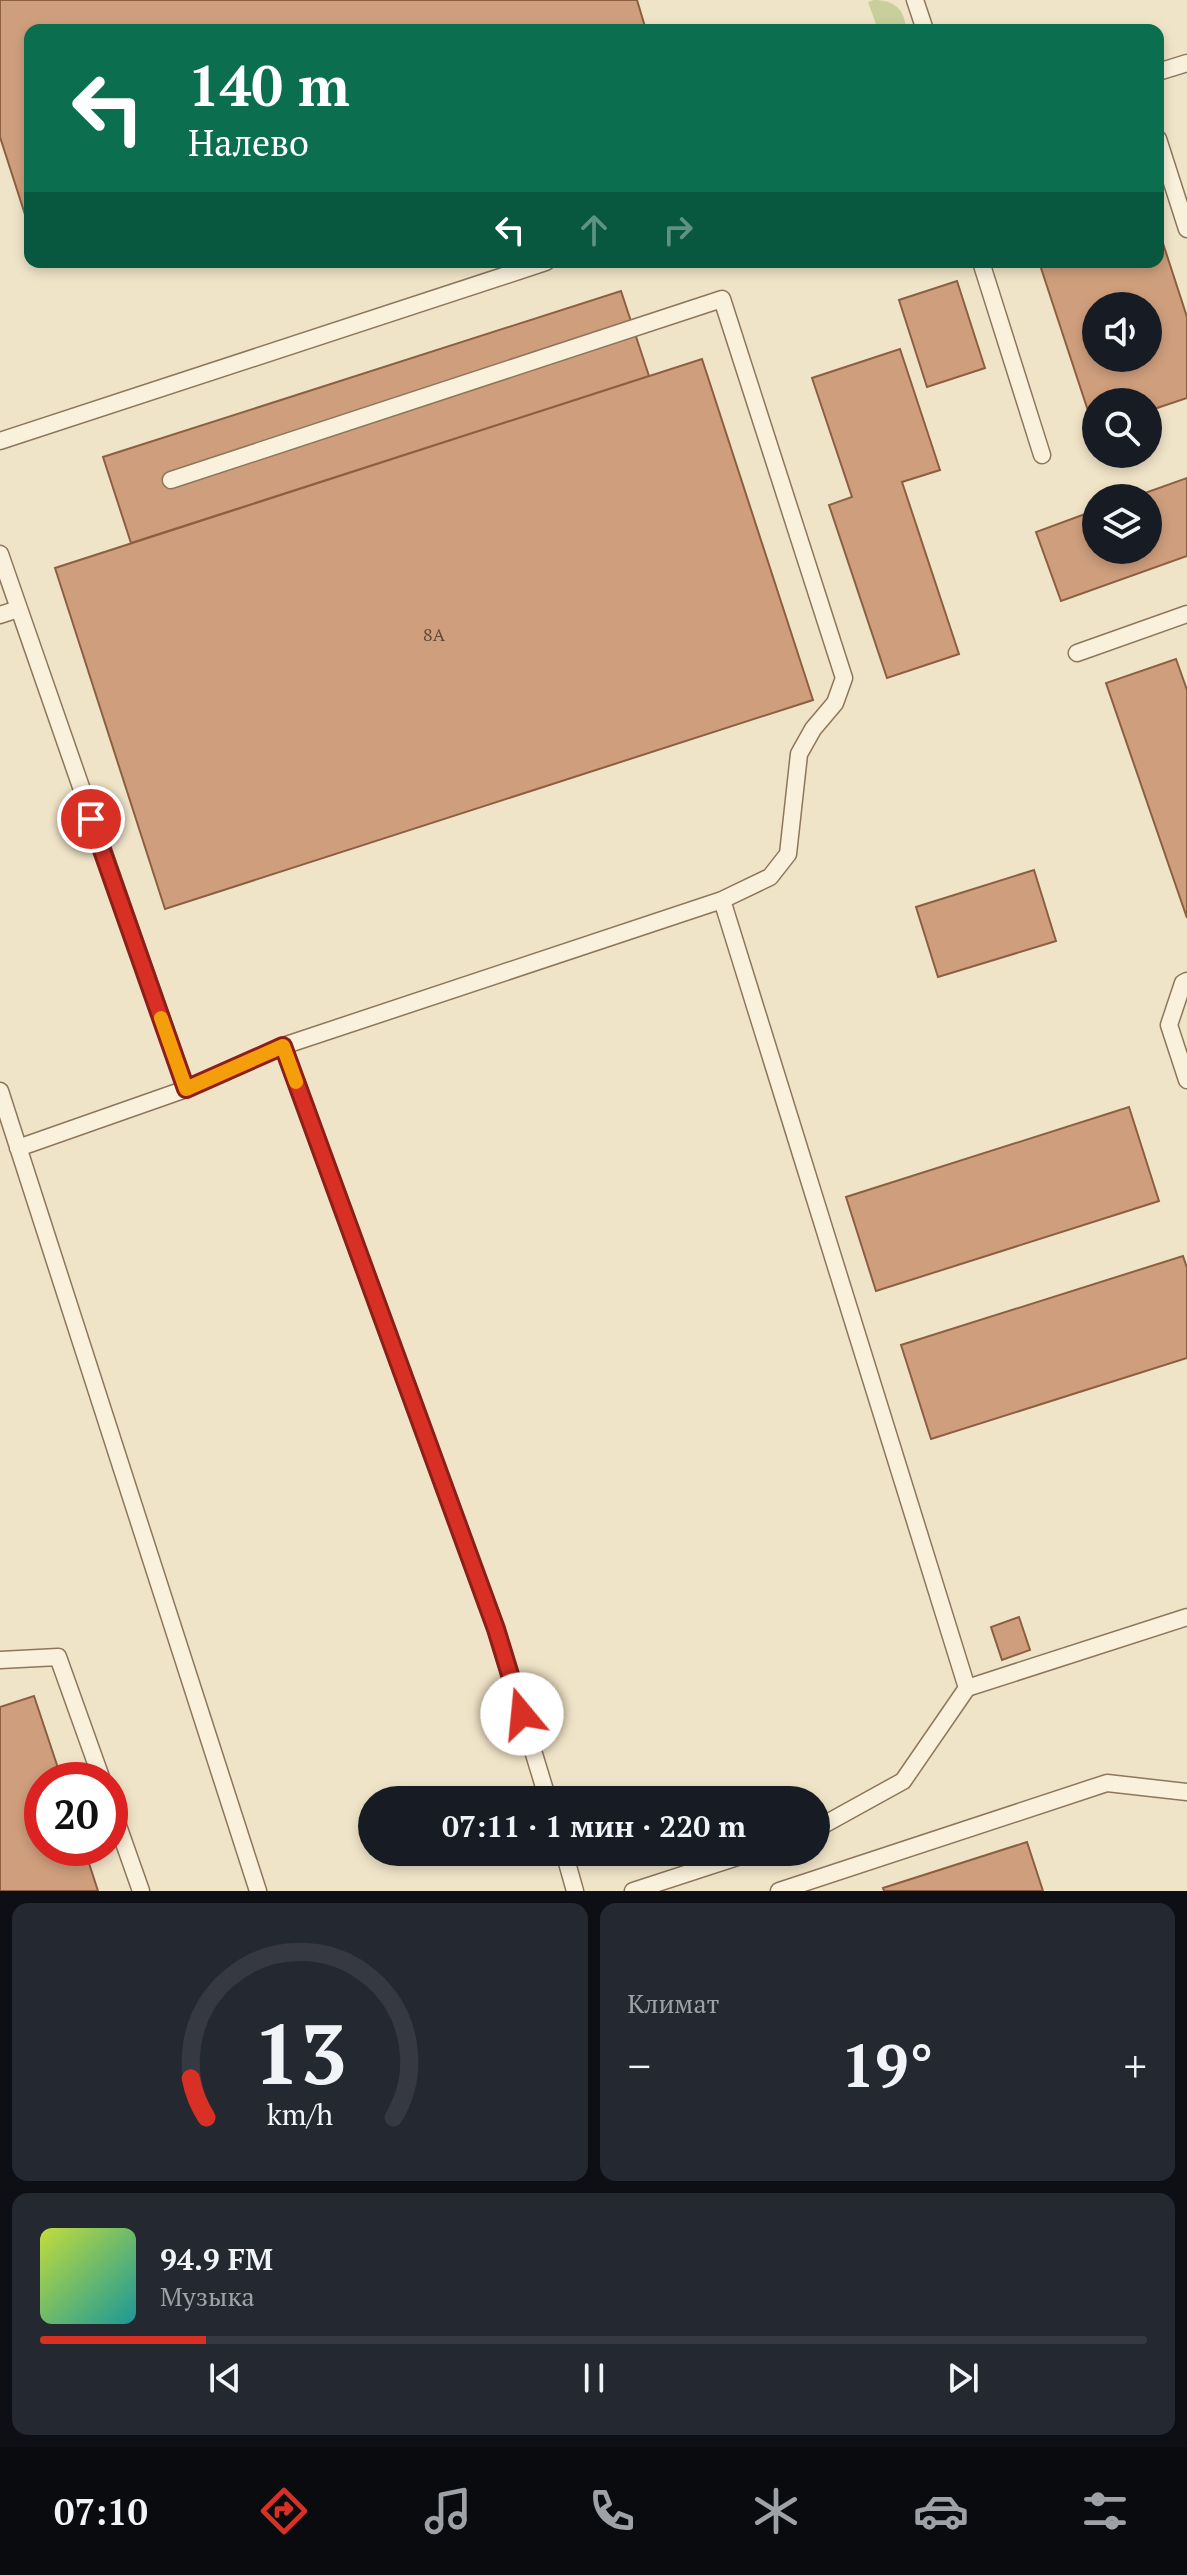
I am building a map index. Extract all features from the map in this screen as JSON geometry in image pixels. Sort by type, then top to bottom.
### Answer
[{"type":"lane","points":[[915,0],[923,24]]},
{"type":"lane","points":[[1164,70],[1187,63]]},
{"type":"lane","points":[[1164,158],[1187,229]]},
{"type":"lane","points":[[0,441],[528,268]]},
{"type":"lane","points":[[983,268],[1042,455]]},
{"type":"lane","points":[[18,1148],[186,1089],[283,1046],[722,900],[770,877],[788,854],[799,754],[813,729],[835,703],[844,678],[722,299],[171,480]]},
{"type":"lane","points":[[0,554],[186,1089]]},
{"type":"lane","points":[[0,615],[18,609]]},
{"type":"lane","points":[[1077,653],[1187,614]]},
{"type":"lane","points":[[722,900],[967,1688]]},
{"type":"lane","points":[[1187,981],[1183,983],[1169,1025],[1187,1080]]},
{"type":"lane","points":[[283,1046],[496,1629],[544,1786]]},
{"type":"lane","points":[[0,1091],[258,1891]]},
{"type":"lane","points":[[830,1821],[903,1781],[967,1688],[1187,1617]]},
{"type":"lane","points":[[0,1660],[58,1657],[96,1762]]},
{"type":"lane","points":[[779,1891],[1107,1783],[1187,1792]]},
{"type":"lane","points":[[128,1854],[141,1891]]},
{"type":"lane","points":[[568,1866],[575,1891]]},
{"type":"lane","points":[[633,1891],[710,1866]]},
{"type":"green space","points":[[874,0],[893,4],[901,11],[905,24],[876,24],[868,2]]},
{"type":"building","points":[[0,0],[637,0],[644,24],[24,24],[24,211],[0,137]]},
{"type":"building","points":[[1164,246],[1187,317],[1187,398],[1162,406],[1162,388],[1082,388],[1082,393],[1041,268],[1164,268]]},
{"type":"building","points":[[957,281],[985,368],[927,387],[899,300]]},
{"type":"building","points":[[621,291],[649,376],[131,543],[103,457]]},
{"type":"building","points":[[900,349],[940,470],[902,482],[959,654],[887,678],[829,505],[852,497],[812,378]]},
{"type":"building","points":[[702,359],[813,700],[165,909],[55,568]]},
{"type":"building","points":[[1187,478],[1187,556],[1061,601],[1036,532],[1082,515],[1082,564],[1162,564],[1162,487]]},
{"type":"building","points":[[1176,659],[1187,690],[1187,918],[1106,683]]},
{"type":"building","points":[[1034,870],[1056,941],[938,977],[916,907]]},
{"type":"building","points":[[1129,1107],[1159,1201],[876,1291],[846,1197]]},
{"type":"building","points":[[1183,1256],[1187,1268],[1187,1358],[931,1439],[901,1345]]},
{"type":"building","points":[[1019,1617],[1030,1650],[1002,1660],[991,1627]]},
{"type":"building","points":[[34,1696],[56,1762],[24,1762],[24,1866],[90,1866],[98,1891],[0,1891],[0,1707]]},
{"type":"building","points":[[1027,1842],[1043,1891],[884,1891],[883,1888]]},
{"type":"slow traffic","points":[[161,1018],[186,1089],[283,1046],[296,1082]]},
{"type":"route","points":[[91,819],[186,1089],[283,1046],[496,1629],[522,1714]]}]
